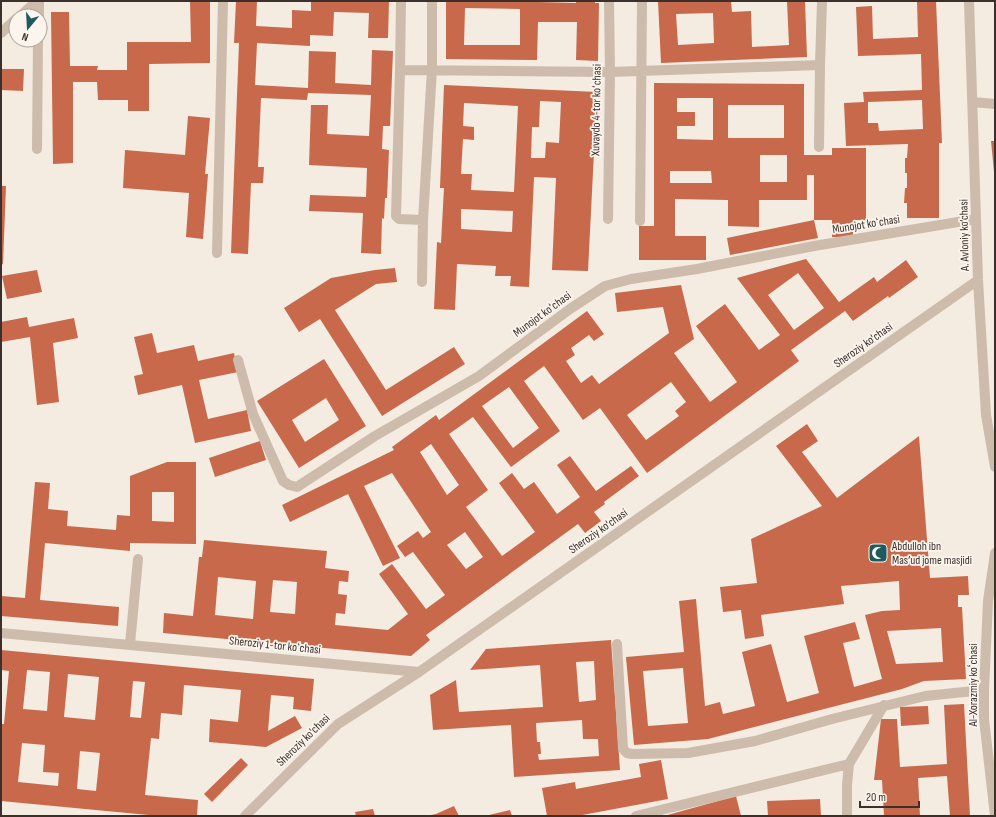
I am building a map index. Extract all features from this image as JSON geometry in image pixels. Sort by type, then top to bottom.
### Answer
[{"type":"street","points":[[30,8],[38,1]]},
{"type":"street","points":[[217,253],[223,1]]},
{"type":"street","points":[[401,1],[396,216],[399,219],[423,220]]},
{"type":"street","points":[[422,282],[423,220],[432,70],[432,1]]},
{"type":"street","name":"Xuvaydo 4-tor koʻchasi","points":[[608,219],[610,72],[609,1]]},
{"type":"street","points":[[640,222],[642,1]]},
{"type":"street","points":[[819,147],[822,1]]},
{"type":"street","name":"A. Avloniy ko‘chasi","points":[[969,1],[978,280],[986,415],[995,467]]},
{"type":"street","points":[[37,149],[38,48]]},
{"type":"street","points":[[400,70],[610,72],[820,65]]},
{"type":"street","points":[[973,102],[995,104]]},
{"type":"street","name":"Munojot koʻchasi","points":[[238,360],[253,414],[283,481],[289,485],[297,487],[375,436],[479,376],[570,309],[605,286],[631,279],[698,269],[814,246],[976,219]]},
{"type":"street","name":"Sheroziy ko'chasi","points":[[245,816],[338,724],[419,672],[978,280]]},
{"type":"street","name":"Al-Xorazmiy koʻchasi","points":[[995,553],[988,601],[984,690],[984,719],[995,816]]},
{"type":"street","points":[[130,644],[138,559]]},
{"type":"street","name":"Sheroziy 1-tor koʻchasi","points":[[1,633],[419,672]]},
{"type":"street","points":[[617,644],[624,749],[627,753],[632,754],[688,753],[755,741],[884,705],[925,696],[984,690]]},
{"type":"street","points":[[846,816],[849,764],[884,705]]},
{"type":"street","points":[[636,816],[849,764]]},
{"type":"building","points":[[190,1],[210,1],[210,63],[149,64],[149,111],[128,111],[128,100],[98,100],[97,82],[73,82],[73,163],[53,164],[51,12],[69,12],[70,66],[98,66],[97,70],[127,70],[127,42],[191,42]]},
{"type":"building","points":[[236,1],[257,1],[256,26],[292,28],[292,10],[311,11],[311,1],[389,1],[388,38],[368,38],[369,13],[334,12],[333,36],[310,35],[310,46],[257,43],[255,85],[308,88],[309,51],[336,52],[335,83],[371,85],[372,50],[393,51],[390,126],[383,126],[382,149],[389,150],[387,198],[385,198],[384,219],[382,218],[381,254],[361,253],[363,213],[309,211],[310,195],[366,197],[367,168],[309,165],[311,105],[328,105],[327,134],[369,136],[371,95],[308,93],[307,100],[261,98],[258,167],[264,167],[263,183],[251,183],[248,254],[231,253],[239,43],[234,43]]},
{"type":"building","points":[[446,1],[538,1],[576,3],[576,1],[595,1],[595,3],[599,3],[598,61],[576,60],[577,22],[538,22],[537,60],[446,59]],"holes":[[[465,8],[520,9],[520,45],[464,45]]]},
{"type":"building","points":[[658,1],[731,1],[732,12],[751,11],[752,47],[789,45],[787,1],[805,1],[807,57],[661,63]],"holes":[[[713,13],[714,43],[678,45],[676,14]]]},
{"type":"building","points":[[917,1],[936,1],[942,143],[939,143],[939,218],[907,218],[907,203],[904,203],[905,188],[907,188],[905,158],[907,158],[908,144],[846,146],[844,103],[864,102],[863,92],[922,90],[921,54],[858,56],[856,7],[872,6],[873,39],[918,37]],"holes":[[[922,100],[923,129],[879,131],[878,123],[868,123],[868,102]]]},
{"type":"building","points":[[1,69],[24,69],[23,91],[1,90]]},
{"type":"building","points":[[654,83],[804,84],[804,155],[832,155],[832,148],[866,148],[866,220],[853,220],[853,237],[832,237],[832,220],[814,220],[814,175],[807,175],[807,200],[759,200],[759,227],[728,226],[728,200],[675,199],[675,236],[706,236],[706,260],[639,260],[639,226],[654,226]],"holes":[[[677,98],[713,98],[713,140],[677,139],[677,126],[695,126],[695,112],[677,112]],[[728,105],[784,105],[784,138],[728,138]],[[760,155],[787,155],[787,182],[760,182]],[[670,171],[711,171],[712,183],[670,183]]]},
{"type":"building","points":[[444,85],[597,92],[588,271],[552,270],[556,178],[534,177],[529,287],[510,286],[511,276],[495,276],[496,266],[457,264],[455,310],[434,309],[437,242],[441,243],[444,188],[440,188]],"holes":[[[540,101],[561,102],[559,143],[546,142],[545,158],[531,158],[532,127],[539,127]],[[464,103],[518,106],[514,192],[471,190],[472,174],[461,174],[463,139],[474,140],[474,127],[463,126]],[[461,209],[513,211],[512,232],[461,229]]]},
{"type":"building","points":[[188,116],[210,118],[205,174],[208,174],[203,239],[186,237],[189,193],[123,188],[125,150],[185,155]]},
{"type":"building","points":[[991,141],[995,141],[995,172],[994,172]]},
{"type":"building","points":[[1,186],[6,186],[3,264],[1,265]]},
{"type":"building","points":[[814,220],[818,238],[730,255],[727,238]]},
{"type":"building","points":[[806,259],[839,302],[874,277],[877,282],[906,260],[918,277],[853,321],[845,311],[791,350],[799,361],[647,473],[600,408],[583,420],[544,366],[524,381],[560,431],[511,467],[473,417],[449,434],[488,490],[466,507],[502,556],[535,532],[499,483],[512,473],[524,489],[534,482],[557,514],[580,497],[557,465],[570,456],[596,491],[631,466],[639,476],[604,502],[605,504],[594,512],[601,521],[585,533],[578,524],[426,635],[430,640],[411,656],[163,633],[164,613],[193,616],[199,557],[202,557],[204,540],[327,551],[325,568],[349,571],[348,582],[339,581],[338,594],[347,595],[345,614],[336,613],[335,625],[388,630],[408,614],[379,574],[392,564],[426,609],[445,595],[413,552],[405,557],[397,546],[418,531],[423,538],[431,532],[392,473],[364,486],[400,558],[383,566],[348,494],[290,522],[282,505],[394,450],[392,447],[436,415],[439,420],[587,311],[604,334],[594,341],[589,335],[571,348],[575,355],[566,361],[581,383],[592,375],[599,384],[669,333],[663,307],[617,312],[615,293],[681,285],[694,339],[674,353],[710,402],[737,382],[696,326],[725,304],[759,350],[780,335],[737,278]],"holes":[[[798,273],[824,308],[794,330],[768,295]],[[671,382],[686,402],[675,411],[679,416],[646,440],[627,415]],[[509,387],[539,428],[513,448],[482,406]],[[431,444],[459,485],[447,495],[420,452]],[[465,532],[483,557],[466,569],[447,545]],[[218,577],[256,581],[253,619],[215,615]],[[273,580],[297,582],[295,614],[270,612]]]},
{"type":"building","points":[[395,268],[397,282],[376,284],[335,310],[386,390],[454,347],[465,364],[382,416],[320,319],[299,332],[284,308],[331,278]]},
{"type":"building","points":[[37,270],[42,292],[7,299],[2,276]]},
{"type":"building","points":[[27,317],[29,327],[74,318],[78,338],[53,343],[59,402],[37,405],[30,337],[1,342],[1,322]]},
{"type":"building","points":[[152,333],[157,353],[194,345],[198,361],[234,353],[238,372],[199,380],[208,419],[247,410],[251,431],[195,443],[182,385],[138,395],[134,376],[143,374],[134,337]]},
{"type":"building","points":[[324,359],[366,426],[299,468],[257,401]],"holes":[[[326,398],[339,420],[305,442],[292,420]]]},
{"type":"building","points":[[807,424],[818,441],[802,452],[837,498],[919,436],[930,578],[968,576],[969,595],[958,595],[958,607],[962,607],[966,679],[924,681],[902,689],[708,739],[634,745],[626,657],[684,652],[679,601],[696,599],[705,706],[720,702],[723,714],[755,706],[742,652],[771,644],[787,702],[819,693],[804,636],[855,622],[860,639],[843,643],[854,687],[882,679],[865,615],[882,611],[900,610],[899,581],[841,586],[844,604],[761,615],[764,636],[745,639],[741,610],[723,612],[720,587],[757,583],[751,539],[822,506],[776,446]],"holes":[[[941,628],[943,662],[896,664],[887,631]],[[683,668],[688,723],[648,726],[643,671]]]},
{"type":"building","points":[[260,441],[266,460],[215,477],[209,458]]},
{"type":"building","points":[[167,462],[196,462],[196,544],[130,543],[130,551],[45,543],[40,600],[119,607],[118,626],[1,616],[1,596],[25,598],[35,482],[50,483],[48,509],[68,511],[67,526],[116,530],[117,515],[130,516],[130,476]],"holes":[[[152,492],[174,492],[174,522],[152,521]]]},
{"type":"building","points":[[611,640],[620,770],[514,777],[511,725],[433,730],[430,695],[456,680],[459,712],[543,707],[540,665],[470,670],[486,649]],"holes":[[[594,661],[596,700],[579,702],[576,662]],[[582,720],[583,739],[598,739],[599,756],[539,760],[538,754],[541,754],[540,742],[537,742],[536,723]]]},
{"type":"building","points":[[1,650],[314,679],[311,711],[293,709],[294,697],[271,695],[268,731],[295,716],[302,728],[266,747],[209,742],[210,719],[238,722],[241,690],[184,685],[182,715],[161,713],[159,739],[151,738],[145,795],[198,800],[197,816],[159,816],[1,801],[1,724],[4,724],[9,671],[1,670]],"holes":[[[27,670],[50,672],[47,711],[23,709]],[[68,674],[99,677],[95,720],[64,717]],[[133,681],[145,682],[141,718],[130,717]],[[22,743],[45,745],[43,772],[59,773],[58,786],[18,782]],[[80,751],[100,753],[96,791],[77,789]]]},
{"type":"building","points":[[964,704],[970,816],[950,816],[947,776],[918,778],[920,816],[884,816],[882,780],[874,780],[881,719],[897,719],[900,767],[947,764],[944,705]]},
{"type":"building","points":[[928,706],[929,724],[901,726],[900,707]]},
{"type":"building","points":[[241,758],[248,765],[212,802],[204,794]]},
{"type":"building","points":[[661,760],[668,799],[577,816],[547,816],[542,788],[575,782],[576,789],[641,777],[639,764]]},
{"type":"building","points":[[736,796],[741,816],[664,816]]},
{"type":"building","points":[[820,799],[821,816],[768,816],[767,801]]},
{"type":"building","points":[[454,806],[459,816],[431,816],[431,815]]},
{"type":"building","points":[[373,809],[375,816],[356,816],[355,812]]},
{"type":"building","points":[[510,810],[512,816],[489,816],[489,815]]},
{"type":"place","name":"Abdulloh ibn Mas‘ud jome masjidi","points":[[878,553]]}]
